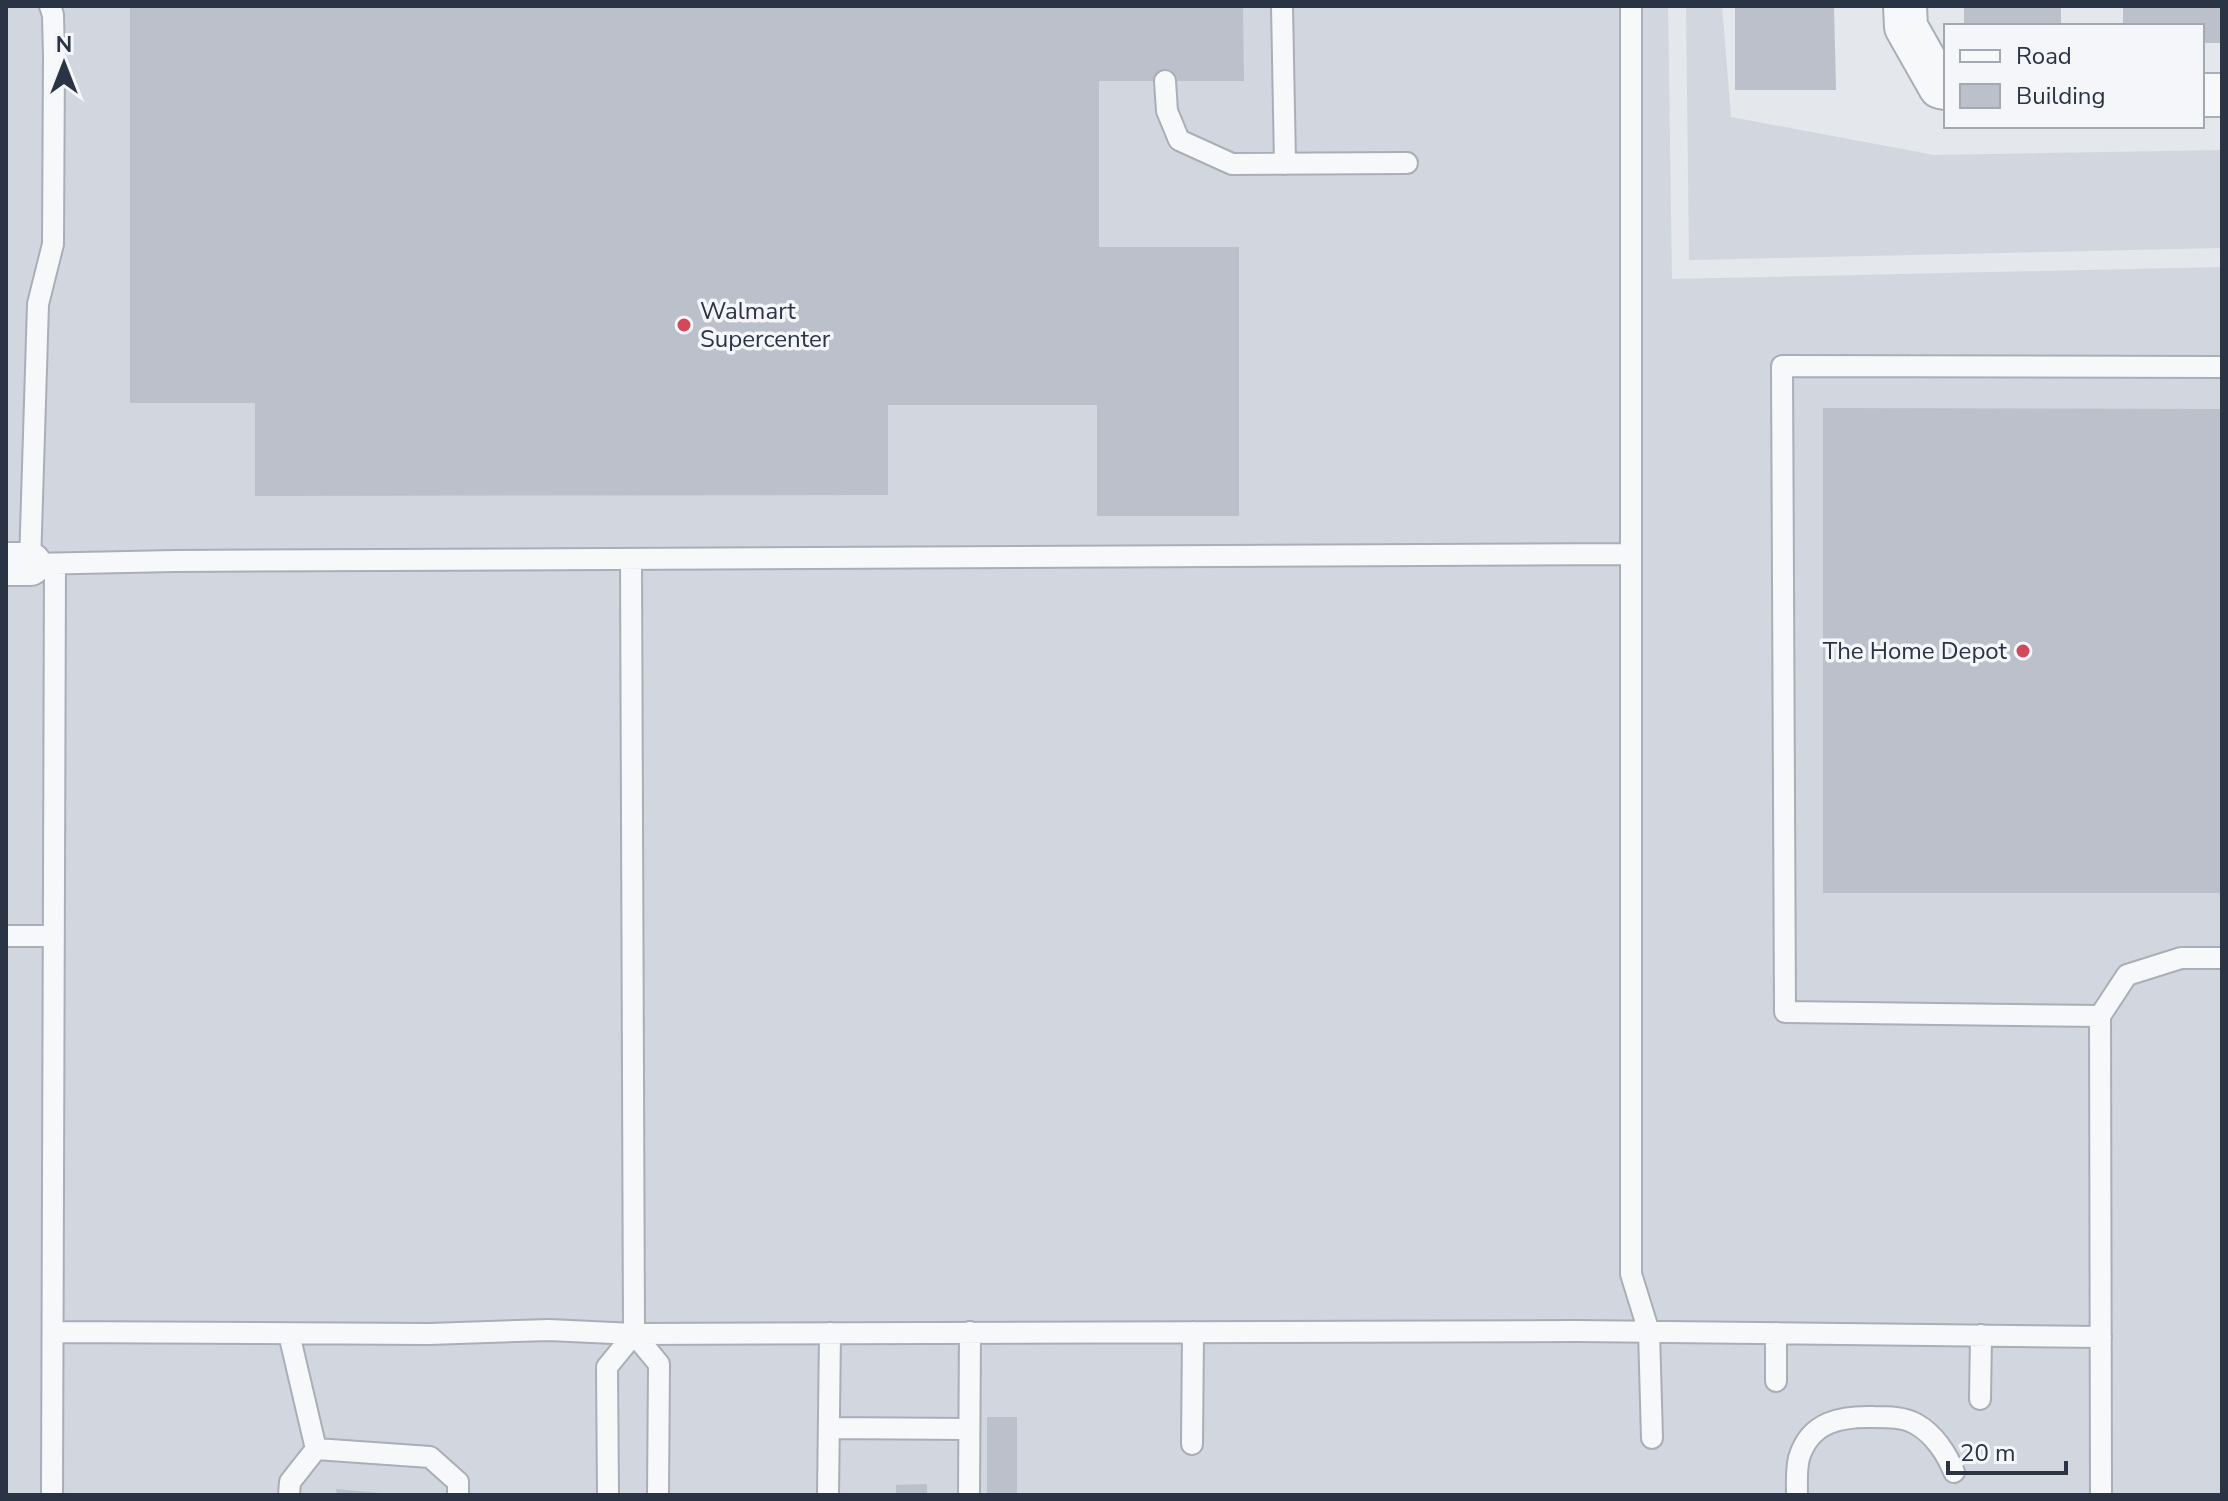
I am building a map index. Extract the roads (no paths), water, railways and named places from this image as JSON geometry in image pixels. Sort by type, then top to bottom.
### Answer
[{"type":"street","points":[[1905,6],[1906,27],[1940,87],[1944,88]]},
{"type":"lane","points":[[50,6],[54,56],[53,244],[38,304],[30,564],[54,936],[52,1495]]},
{"type":"lane","points":[[1282,6],[1285,164]]},
{"type":"lane","points":[[1631,6],[1631,1274],[1649,1332],[1652,1438]]},
{"type":"lane","points":[[1165,81],[1167,111],[1179,140],[1232,164],[1407,163]]},
{"type":"lane","points":[[2100,1016],[1785,1012],[1782,366],[2222,367]]},
{"type":"lane","points":[[30,564],[1631,554]]},
{"type":"lane","points":[[608,1495],[607,1367],[634,1334],[631,559]]},
{"type":"lane","points":[[6,936],[54,936]]},
{"type":"lane","points":[[2101,1495],[2100,1016],[2127,975],[2181,958],[2222,958]]},
{"type":"lane","points":[[53,1332],[1649,1332],[2101,1337]]},
{"type":"lane","points":[[969,1495],[970,1332]]},
{"type":"lane","points":[[1192,1444],[1193,1332]]},
{"type":"lane","points":[[828,1495],[830,1333]]},
{"type":"lane","points":[[1776,1333],[1776,1381]]},
{"type":"lane","points":[[289,1334],[316,1449]]},
{"type":"lane","points":[[634,1334],[659,1364],[658,1495]]},
{"type":"lane","points":[[1980,1399],[1981,1335]]},
{"type":"lane","points":[[1797,1495],[1800,1457],[1806,1444],[1823,1426],[1846,1416],[1889,1417],[1912,1422],[1937,1443],[1949,1458],[1954,1472]]},
{"type":"lane","points":[[829,1428],[969,1429]]},
{"type":"lane","points":[[289,1495],[290,1482],[316,1449]]},
{"type":"lane","points":[[316,1449],[430,1457],[458,1482],[458,1495]]},
{"type":"place","name":"Walmart Supercenter","points":[[684,325]]},
{"type":"place","name":"The Home Depot","points":[[2023,651]]}]
